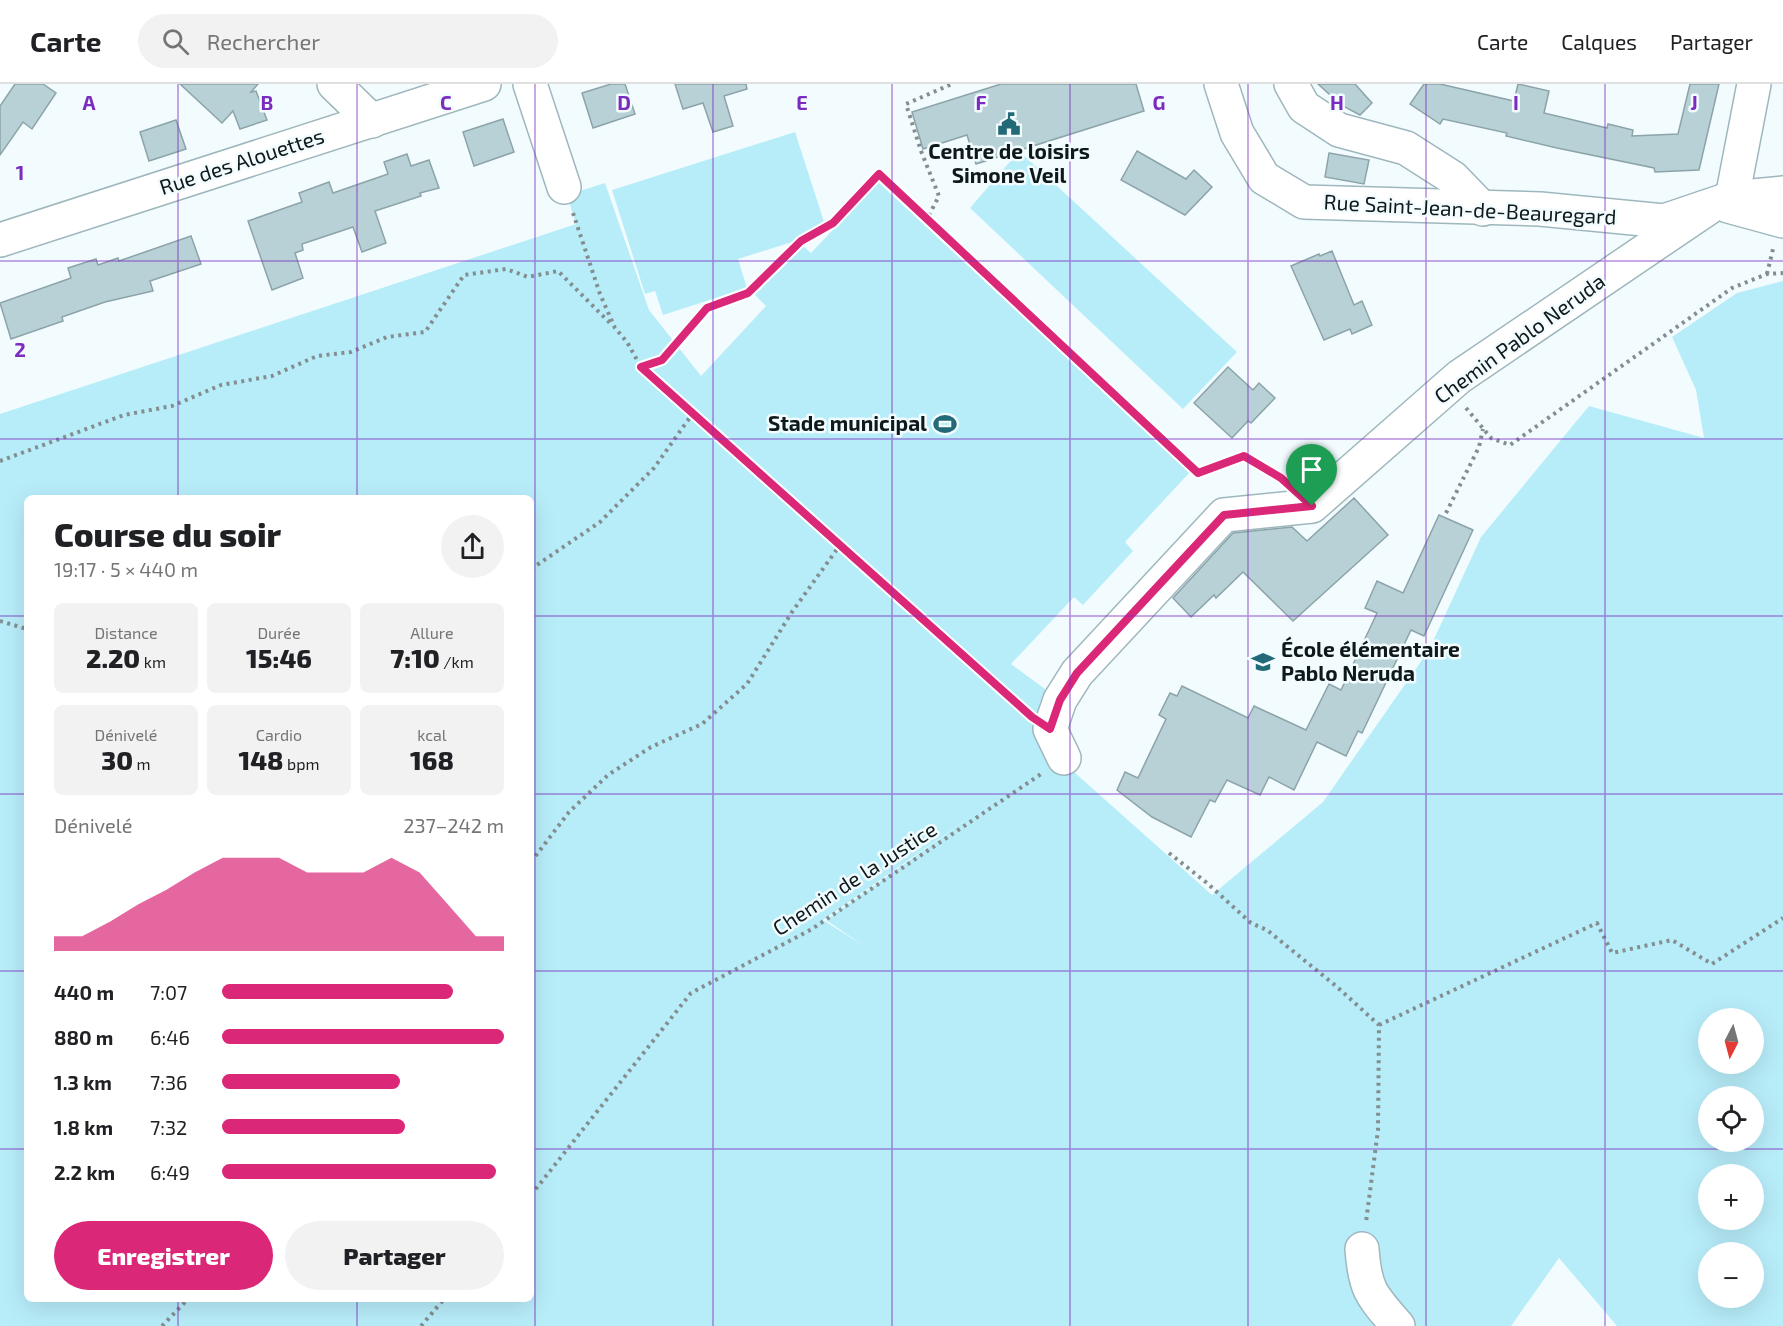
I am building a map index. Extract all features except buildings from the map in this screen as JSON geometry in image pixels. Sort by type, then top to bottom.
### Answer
[{"type":"street","name":"Rue des Alouettes","points":[[0,240],[484,84]]},
{"type":"street","points":[[530,84],[564,187]]},
{"type":"street","name":"Rue Saint-Jean-de-Beauregard","points":[[1221,84],[1237,133],[1264,178],[1304,202],[1540,210],[1664,221],[1720,203],[1783,192]]},
{"type":"street","points":[[1291,84],[1304,107],[1339,130],[1406,148],[1453,178],[1482,209]]},
{"type":"street","points":[[1754,84],[1720,203],[1783,221]]},
{"type":"street","points":[[338,86],[372,121]]},
{"type":"street","name":"Chemin Pablo Neruda","points":[[1312,506],[1459,377],[1720,203]]},
{"type":"street","points":[[1064,758],[1050,729],[1060,700],[1077,673],[1224,515],[1312,506]]},
{"type":"street","points":[[1362,1250],[1364,1272],[1369,1290],[1398,1326]]},
{"type":"path","points":[[927,219],[939,196],[906,104],[952,84]]},
{"type":"path","points":[[641,367],[662,360],[707,308],[748,293],[801,241],[833,223],[879,174],[1198,473],[1244,456],[1281,478],[1312,506]]},
{"type":"path","points":[[564,187],[600,294],[615,328]]},
{"type":"path","points":[[0,461],[124,415],[172,406],[221,384],[272,376],[316,356],[351,352],[387,337],[425,332],[464,275],[506,269],[528,277],[558,271],[615,328],[627,342],[641,367],[1032,717],[1050,729]]},
{"type":"path","points":[[1449,387],[1491,438],[1510,445],[1732,288],[1767,274],[1783,273]]},
{"type":"path","points":[[534,567],[600,522],[654,468],[693,413]]},
{"type":"path","points":[[1446,513],[1479,447],[1483,429]]},
{"type":"path","points":[[534,858],[569,812],[608,775],[651,747],[702,724],[747,684],[792,612],[840,545]]},
{"type":"path","points":[[0,621],[24,628]]},
{"type":"path","name":"Chemin de la Justice","points":[[534,1191],[691,993],[812,929],[1064,758]]},
{"type":"path","points":[[1168,853],[1207,882],[1251,923],[1267,930],[1336,986],[1379,1025],[1378,1130],[1362,1250]]},
{"type":"path","points":[[1379,1025],[1597,924],[1612,954],[1672,940],[1712,964],[1783,918]]},
{"type":"path","points":[[162,1326],[185,1302]]},
{"type":"path","points":[[421,1326],[441,1302]]},
{"type":"shaded area","points":[[795,132],[827,231],[738,259],[747,288],[663,315],[655,291],[645,294],[612,190]]},
{"type":"shaded area","points":[[1019,151],[1237,352],[1183,409],[970,208]]},
{"type":"shaded area","points":[[878,182],[1190,472],[1125,542],[1133,551],[1083,605],[1074,597],[1011,664],[1045,689],[1056,756],[1212,895],[1323,802],[1429,650],[1481,537],[1589,406],[1704,438],[1696,390],[1672,337],[1737,293],[1783,281],[1783,1326],[1617,1326],[1559,1258],[1511,1326],[0,1326],[0,414],[576,224],[567,195],[605,183],[649,310],[701,376],[766,306],[755,295],[802,245],[811,253]],"holes":[[[973,815],[826,920],[864,946],[823,920]]]},
{"type":"place","name":"Centre de loisirs Simone Veil","points":[[1009,124]]},
{"type":"place","name":"Stade municipal","points":[[945,424]]},
{"type":"place","name":"École élémentaire Pablo Neruda","points":[[1263,662]]},
{"type":"route","points":[[879,174],[1198,473],[1244,456],[1281,478],[1312,506],[1224,515],[1077,673],[1060,700],[1050,729],[1032,717],[641,367],[662,360],[707,308],[748,293],[801,241],[833,223],[879,174]]}]
